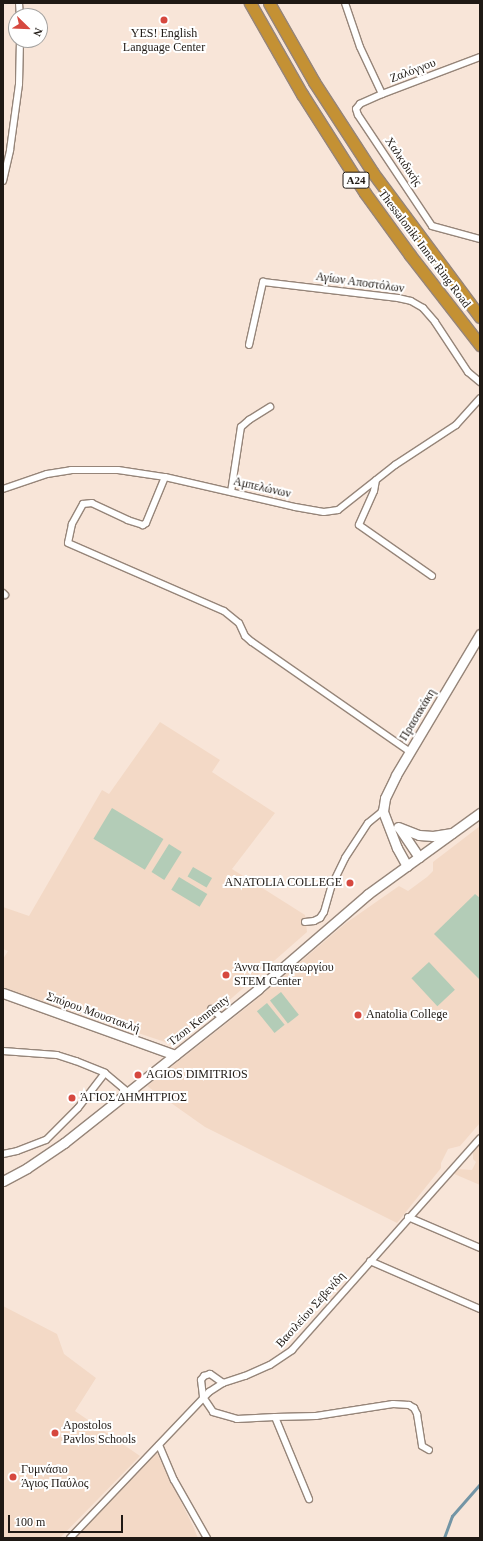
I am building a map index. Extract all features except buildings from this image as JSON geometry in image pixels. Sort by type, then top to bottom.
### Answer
[{"type":"highway","name":"Thessaloniki Inner Ring Road","points":[[250,3],[302,94],[365,192],[410,255],[480,345]]},
{"type":"highway","name":"Thessaloniki Inner Ring Road","points":[[269,3],[314,82],[373,173],[480,317]]},
{"type":"main road","name":"Πρασακάκη","points":[[385,814],[385,798],[391,784],[480,634]]},
{"type":"main road","name":"Tzon Kennenty","points":[[3,1180],[50,1153],[222,1018],[342,915],[480,813]]},
{"type":"main road","points":[[385,814],[398,827],[419,857]]},
{"type":"main road","points":[[385,814],[397,848],[407,866]]},
{"type":"main road","points":[[398,827],[418,835],[434,836],[454,832]]},
{"type":"main road","name":"Σπύρου Μουστακλή","points":[[3,993],[175,1055]]},
{"type":"street","points":[[344,3],[360,47],[382,94]]},
{"type":"street","points":[[3,181],[10,150],[19,84],[20,48]]},
{"type":"street","name":"Ζαλόγγου","points":[[356,109],[360,104],[382,94],[480,57]]},
{"type":"street","name":"Χαλκιδικής","points":[[356,109],[358,115],[432,226],[480,239]]},
{"type":"street","name":"Αγίων Αποστόλων","points":[[249,344],[263,282],[398,298],[411,301],[423,308],[435,322],[468,372],[480,382]]},
{"type":"street","name":"Αμπελώνων","points":[[3,489],[47,474],[71,470],[118,470],[165,477],[288,506],[324,512],[338,510],[401,461],[456,425],[480,398]]},
{"type":"street","points":[[231,492],[241,427],[248,420],[270,407]]},
{"type":"street","points":[[165,477],[146,523],[143,525],[128,520],[92,503],[83,504],[72,524],[68,543],[224,611],[239,623],[245,636],[252,642],[410,752]]},
{"type":"street","points":[[376,480],[374,491],[359,525],[432,576]]},
{"type":"street","points":[[304,922],[314,921],[320,918],[331,888],[345,858],[368,822],[385,814]]},
{"type":"street","points":[[211,1008],[222,1018]]},
{"type":"street","points":[[3,1050],[56,1055],[96,1068],[105,1073],[128,1092]]},
{"type":"street","points":[[3,1154],[23,1149],[46,1140],[78,1108],[105,1073]]},
{"type":"street","name":"Βασιλείου Σεβενίδη","points":[[70,1538],[203,1398],[223,1383],[256,1372],[287,1354],[480,1138]]},
{"type":"street","points":[[408,1217],[480,1248]]},
{"type":"street","points":[[370,1260],[480,1308]]},
{"type":"street","points":[[223,1383],[213,1375],[204,1376],[200,1383],[203,1398],[212,1412],[237,1419],[275,1416],[316,1416],[393,1404],[409,1405],[414,1408],[417,1414],[422,1446],[429,1450]]},
{"type":"street","points":[[275,1416],[309,1499]]},
{"type":"street","points":[[159,1445],[174,1480],[207,1538]]},
{"type":"shaded area","name":"Anatolia College","points":[[160,722],[220,760],[212,772],[275,813],[232,869],[305,915],[307,932],[216,1012],[174,1045],[3,988],[3,959],[8,951],[3,949],[3,907],[29,916],[102,790],[109,794]]},
{"type":"shaded area","name":"Anatolia College","points":[[480,826],[480,1123],[460,1146],[448,1149],[441,1163],[441,1168],[397,1223],[205,1127],[147,1086],[251,1004],[346,923],[399,886],[408,891],[427,877],[433,871],[433,862]]},
{"type":"shaded area","points":[[480,1144],[480,1185],[452,1173],[458,1169],[472,1170],[476,1162],[473,1159],[473,1152]]},
{"type":"shaded area","name":"Apostolos Pavlos Schools","points":[[3,1306],[57,1334],[64,1354],[96,1378],[75,1411],[140,1456],[60,1538],[3,1538]]},
{"type":"shaded area","points":[[157,1453],[198,1538],[74,1538]]},
{"type":"green space","points":[[112,808],[163,839],[145,870],[93,839]]},
{"type":"green space","points":[[169,844],[182,852],[164,880],[152,872]]},
{"type":"green space","points":[[193,867],[212,878],[207,888],[188,877]]},
{"type":"green space","points":[[179,877],[207,894],[200,907],[171,890]]},
{"type":"green space","points":[[475,894],[480,898],[480,980],[434,934]]},
{"type":"green space","points":[[429,962],[455,990],[437,1006],[411,978]]},
{"type":"green space","points":[[281,992],[299,1015],[288,1023],[270,1001]]},
{"type":"green space","points":[[267,1003],[285,1025],[275,1033],[257,1011]]},
{"type":"waterway","points":[[444,1538],[452,1516],[480,1484]]},
{"type":"place","name":"YES! English Language Center","points":[[164,20]]},
{"type":"place","name":"ANATOLIA COLLEGE","points":[[350,883]]},
{"type":"place","name":"Άννα Παπαγεωργίου STEM Center","points":[[226,975]]},
{"type":"place","name":"Anatolia College","points":[[358,1015]]},
{"type":"place","name":"AGIOS DIMITRIOS","points":[[138,1075]]},
{"type":"place","name":"ΆΓΙΟΣ ΔΗΜΗΤΡΙΟΣ","points":[[72,1098]]},
{"type":"place","name":"Apostolos Pavlos Schools","points":[[55,1433]]},
{"type":"place","name":"Γυμνάσιο Άγιος Παύλος","points":[[13,1477]]}]
